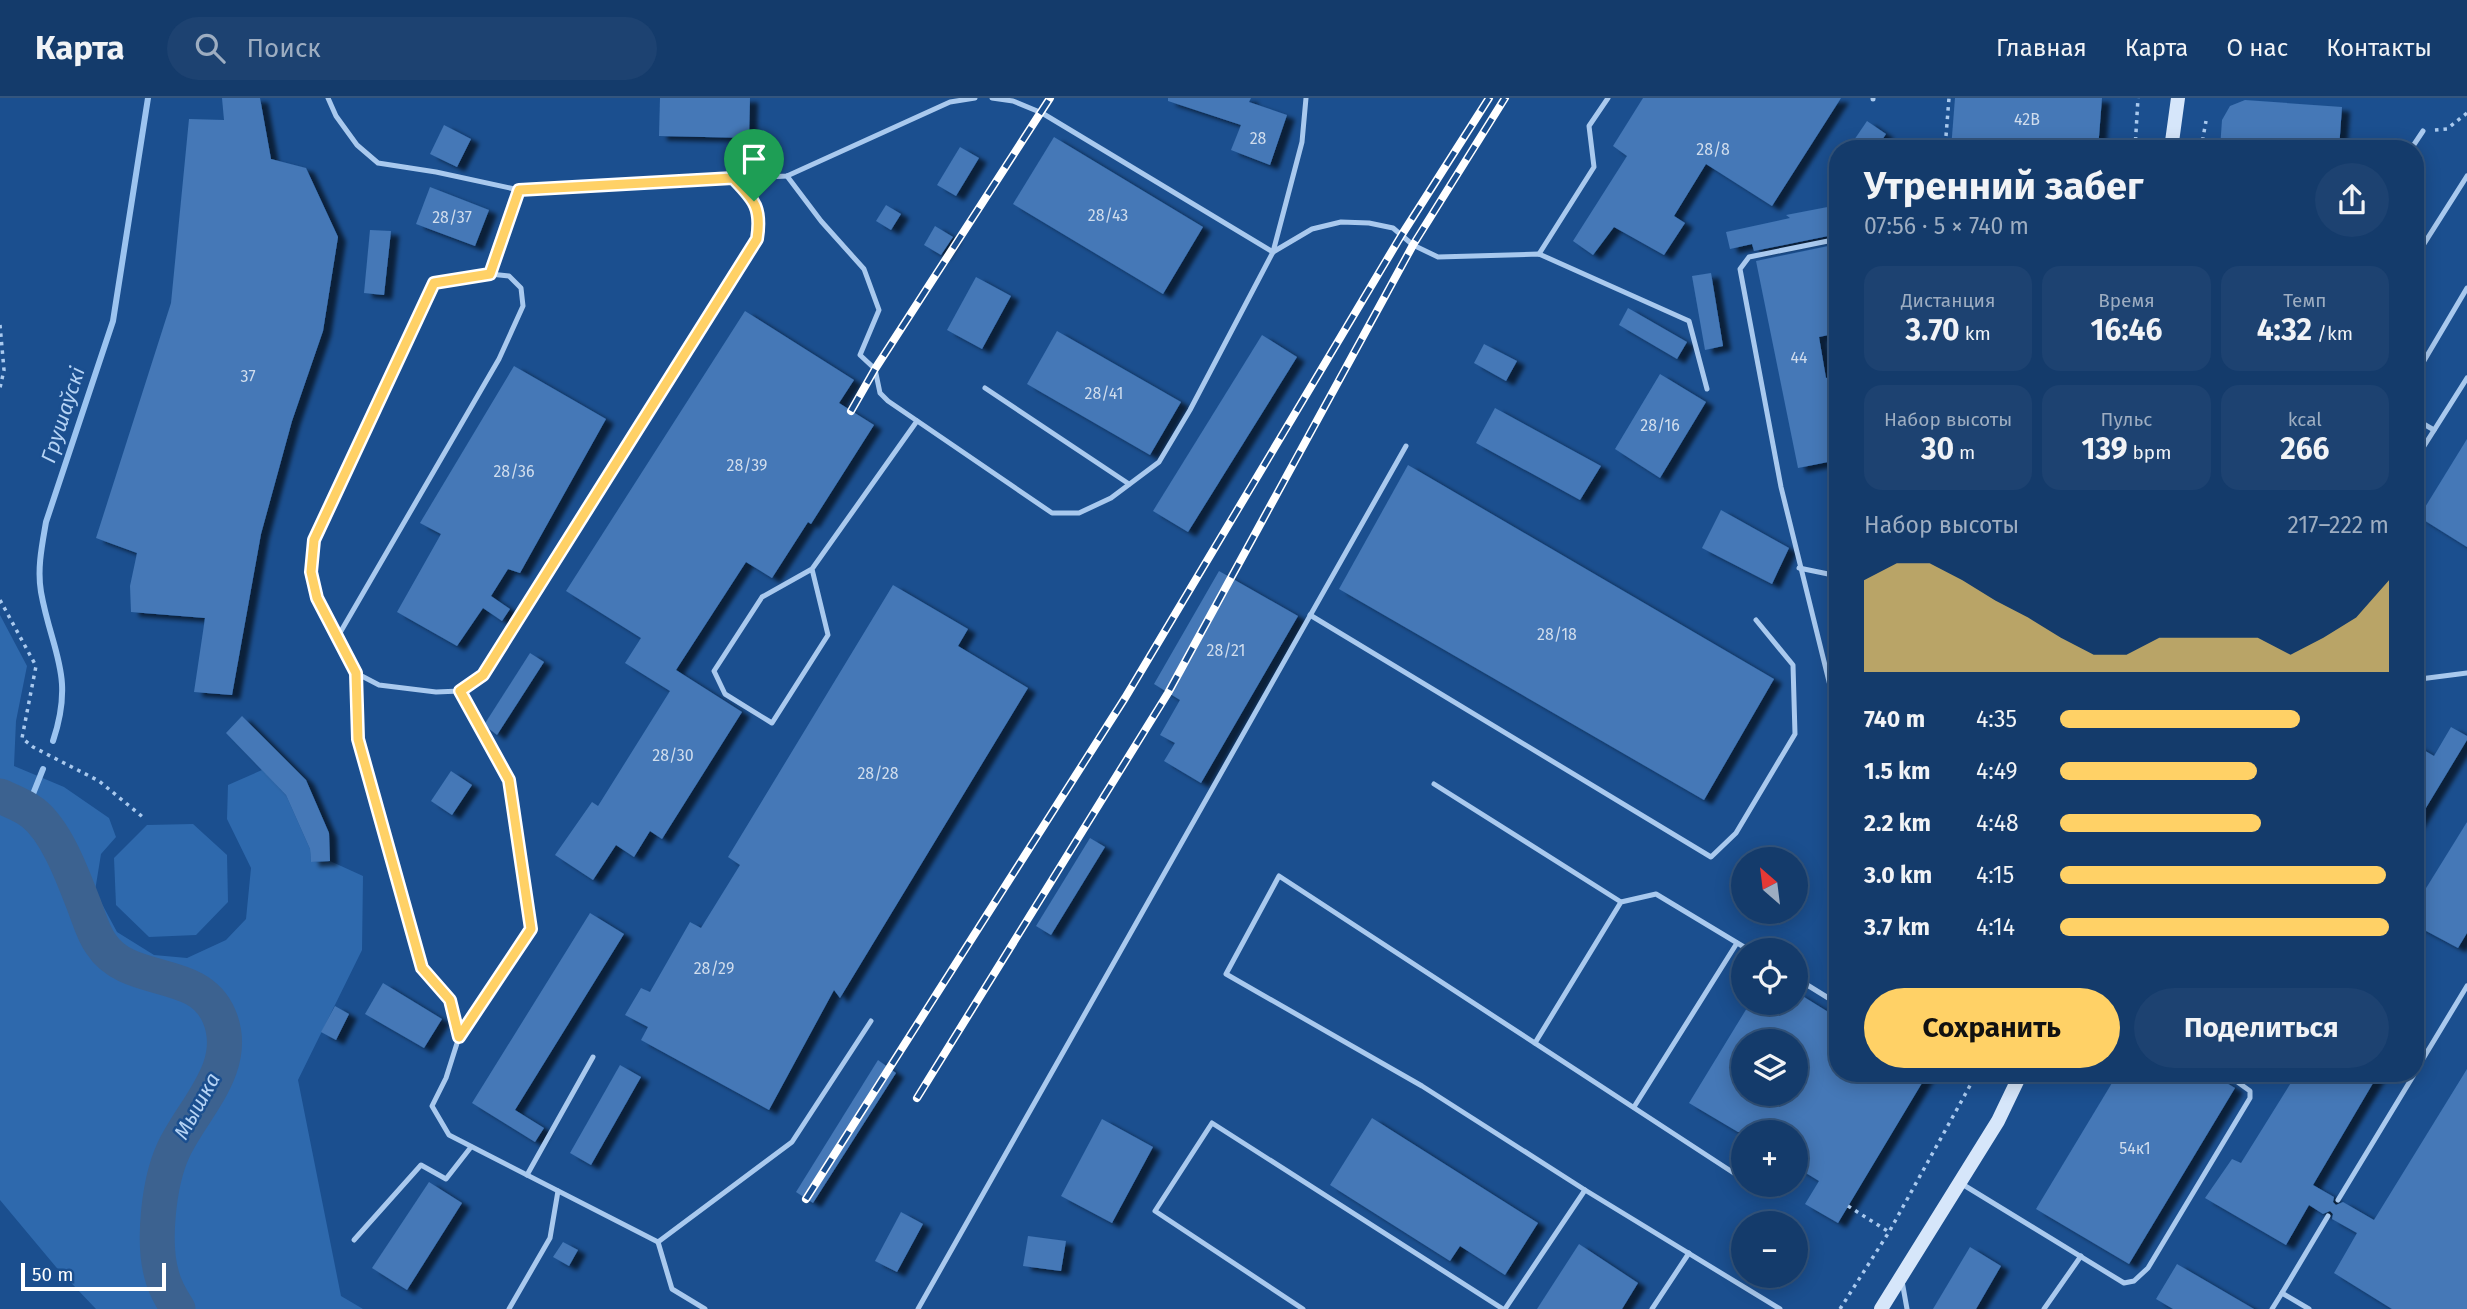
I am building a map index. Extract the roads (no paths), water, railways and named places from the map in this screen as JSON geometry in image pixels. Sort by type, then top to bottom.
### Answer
[{"type":"street","points":[[2172,140],[2178,98]]},
{"type":"street","points":[[1881,1309],[1998,1121],[2017,1082]]},
{"type":"lane","points":[[328,98],[336,117],[357,145],[378,163],[519,190],[787,176],[950,103],[975,98]]},
{"type":"lane","points":[[992,98],[1013,101],[1042,113],[1273,251]]},
{"type":"lane","points":[[787,176],[821,221],[864,269],[879,310],[860,355],[875,369],[880,393],[1052,513],[1079,513],[1111,498],[1159,462],[1190,410],[1273,251],[1302,142],[1306,98]]},
{"type":"lane","points":[[1539,254],[1594,167],[1588,126],[1608,98]]},
{"type":"lane","points":[[2417,140],[2423,131]]},
{"type":"lane","points":[[2424,244],[2467,176]]},
{"type":"lane","points":[[356,673],[379,685],[436,692],[460,691],[483,675],[757,239],[760,219],[754,201],[733,178]]},
{"type":"lane","points":[[490,274],[519,190]]},
{"type":"lane","points":[[1273,251],[1312,229],[1341,222],[1394,228],[1413,245],[1438,257],[1539,254],[1689,321],[1707,389]]},
{"type":"lane","points":[[1829,241],[1749,257],[1740,268],[1781,487],[1829,682]]},
{"type":"lane","points":[[337,638],[499,359],[523,306],[521,288],[509,276],[490,274],[434,283],[314,540],[311,572],[317,598],[337,638],[356,673],[358,739],[422,968],[450,1000],[459,1037]]},
{"type":"lane","points":[[2424,361],[2467,288]]},
{"type":"lane","points":[[2424,446],[2467,378]]},
{"type":"lane","points":[[985,388],[1129,484]]},
{"type":"lane","points":[[812,569],[828,635],[772,723],[725,694],[714,671],[762,597],[812,569],[917,421]]},
{"type":"lane","points":[[2424,424],[2434,430]]},
{"type":"lane","points":[[918,1309],[1406,446]]},
{"type":"lane","points":[[1800,568],[1829,574]]},
{"type":"lane","points":[[1310,615],[1711,857],[1736,833],[1795,734],[1793,665],[1756,620]]},
{"type":"lane","points":[[2424,678],[2467,673]]},
{"type":"lane","points":[[460,691],[509,780],[531,929],[459,1037],[446,1078],[432,1106],[449,1135],[658,1242],[672,1289],[705,1309]]},
{"type":"lane","points":[[1434,784],[1621,902],[1656,894],[1731,939]]},
{"type":"lane","points":[[1731,1170],[1279,876],[1226,974],[1422,1086],[1780,1309]]},
{"type":"lane","points":[[1535,1042],[1621,902]]},
{"type":"lane","points":[[1634,1107],[1731,953]]},
{"type":"lane","points":[[1808,985],[1829,998]]},
{"type":"lane","points":[[2424,1057],[2467,986]]},
{"type":"lane","points":[[658,1242],[792,1142],[871,1021]]},
{"type":"lane","points":[[527,1175],[593,1057]]},
{"type":"lane","points":[[1959,1182],[2124,1283],[2134,1281],[2148,1268],[2250,1098],[2250,1091],[2239,1082]]},
{"type":"lane","points":[[2338,1200],[2409,1082]]},
{"type":"lane","points":[[1303,1309],[1155,1212],[1212,1123],[1504,1309],[1585,1190]]},
{"type":"lane","points":[[354,1240],[421,1166],[446,1179],[471,1147]]},
{"type":"lane","points":[[509,1309],[550,1238],[558,1191]]},
{"type":"lane","points":[[2272,1309],[2328,1216]]},
{"type":"lane","points":[[1652,1309],[1689,1253]]},
{"type":"lane","points":[[2044,1309],[2081,1256]]},
{"type":"lane","points":[[1901,1278],[1907,1309]]},
{"type":"lane","points":[[2282,1293],[2309,1309]]},
{"type":"waterway","name":"Грушаўскі","points":[[53,741],[59,718],[62,681],[41,592],[42,548],[46,522],[113,321],[148,98]]},
{"type":"waterway","name":"Грушаўскі","points":[[27,809],[43,769]]},
{"type":"waterway","name":"Мышка","points":[[0,796],[29,810],[50,831],[96,935],[113,957],[128,966],[196,990],[209,1000],[219,1016],[224,1035],[224,1053],[219,1070],[173,1151],[158,1212],[159,1262],[165,1285],[178,1309]]},
{"type":"railway","points":[[851,411],[875,369],[1050,98]]},
{"type":"railway","points":[[806,1199],[1125,698],[1401,236],[1489,98]]},
{"type":"railway","points":[[917,1098],[1168,693],[1413,245],[1505,98]]}]
